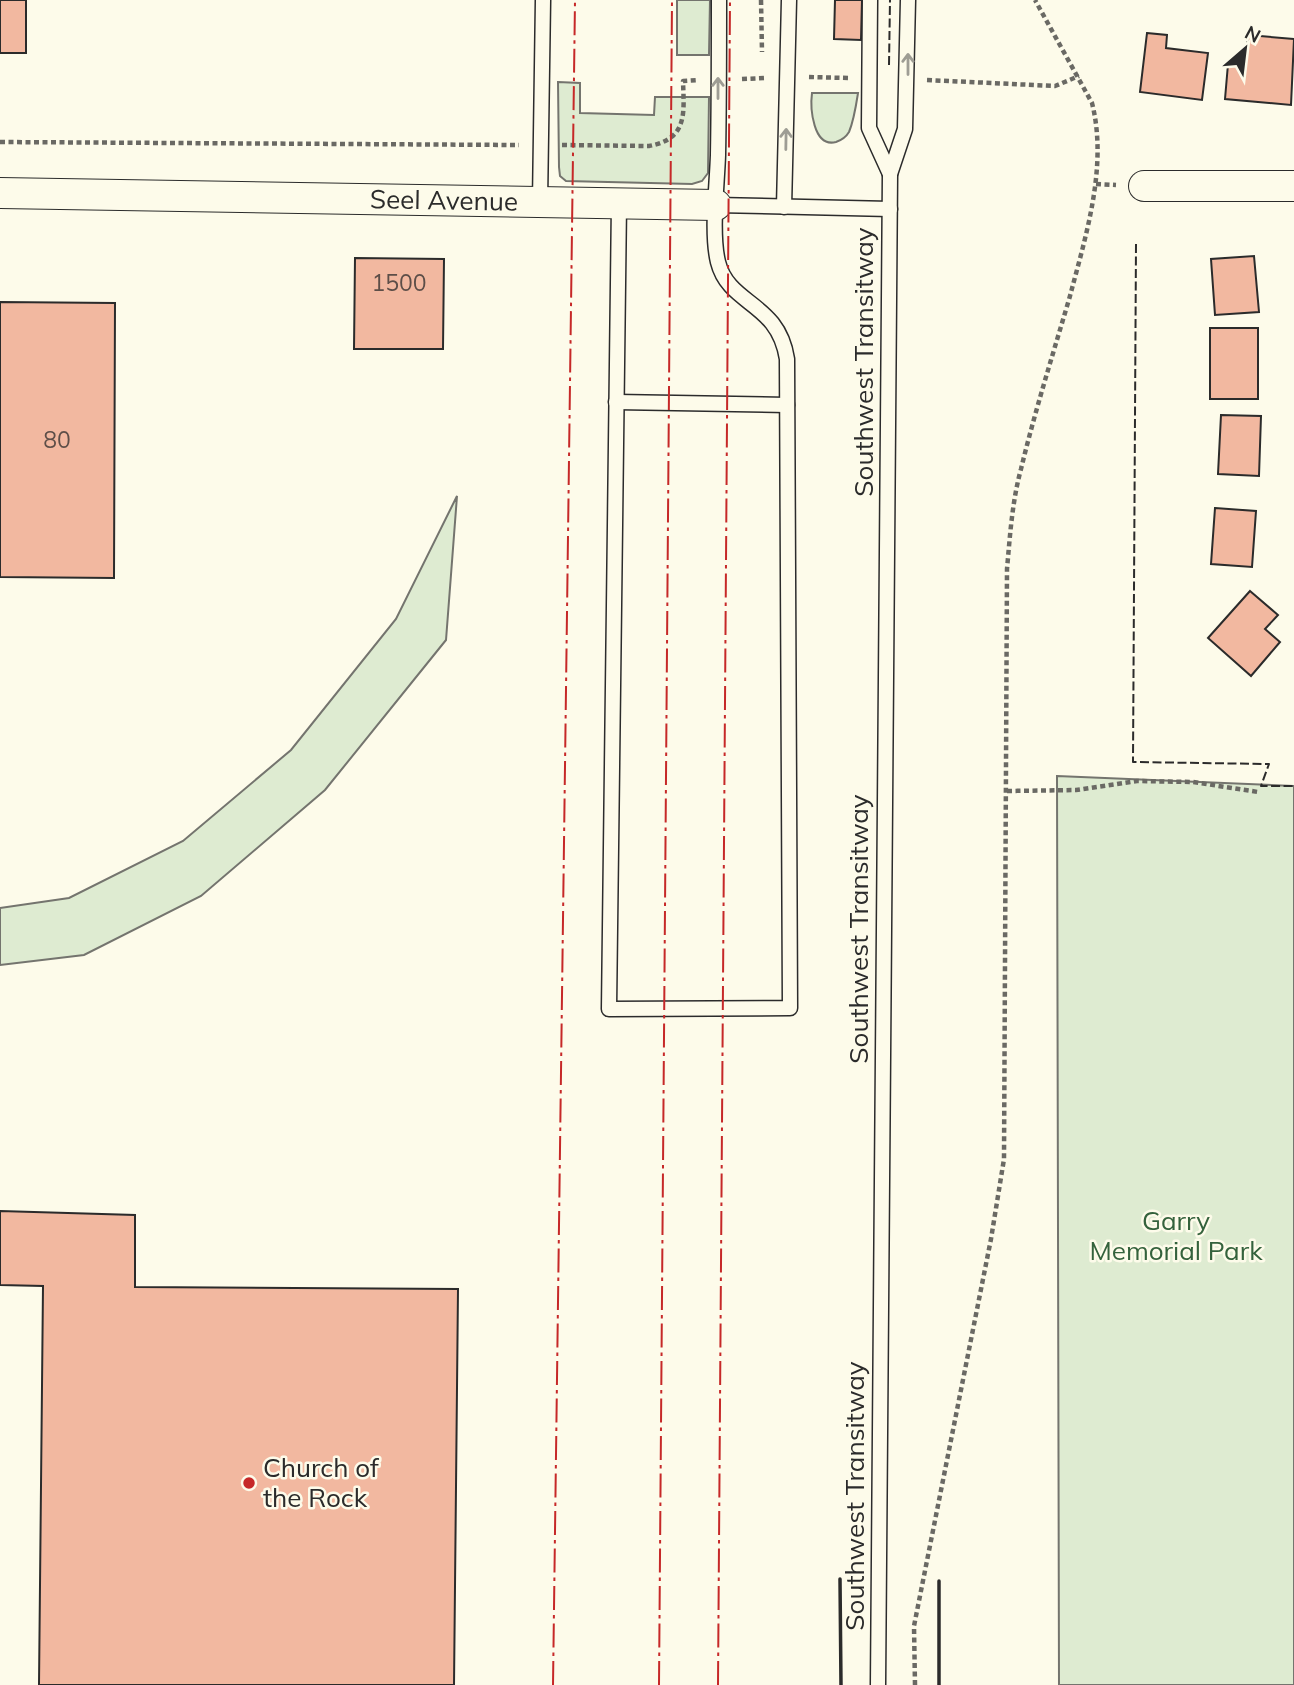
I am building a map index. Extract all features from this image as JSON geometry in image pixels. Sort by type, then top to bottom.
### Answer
[{"type":"street","points":[[1144,186],[1294,186]]},
{"type":"street","name":"Seel Avenue","points":[[0,192],[716,205]]},
{"type":"lane","points":[[540,202],[543,0]]},
{"type":"lane","points":[[619,204],[609,1009],[790,1008],[787,359],[781,335],[764,312],[731,287],[720,268],[716,249],[719,0]]},
{"type":"lane","points":[[784,207],[789,0]]},
{"type":"lane","name":"Southwest Transitway","points":[[870,0],[869,128],[890,174]]},
{"type":"lane","name":"Southwest Transitway","points":[[878,1685],[890,174],[905,129],[908,0]]},
{"type":"lane","name":"Seel Avenue","points":[[716,205],[890,209]]},
{"type":"lane","points":[[616,402],[787,405]]},
{"type":"path","points":[[761,0],[762,78]]},
{"type":"path","points":[[915,1685],[914,1626],[991,1239],[1004,1159],[1007,569],[1013,512],[1020,470],[1088,227],[1096,184],[1096,117],[1092,103],[1035,0]]},
{"type":"path","points":[[1007,791],[1076,790],[1137,781],[1193,782],[1258,792]]},
{"type":"green space","points":[[677,0],[710,0],[709,55],[677,55]]},
{"type":"green space","points":[[558,82],[580,83],[580,113],[654,115],[655,97],[709,97],[708,173],[702,181],[692,184],[566,181],[560,176],[559,167]]},
{"type":"green space","points":[[812,93],[858,93],[851,127],[842,139],[828,142],[818,133],[813,117]]},
{"type":"green space","points":[[457,496],[446,640],[325,790],[201,896],[84,955],[0,965],[0,908],[69,898],[183,841],[291,750],[396,619]]},
{"type":"green space","name":"Garry Memorial Park","points":[[1057,776],[1294,786],[1294,1685],[1059,1685]]},
{"type":"building","points":[[0,0],[26,0],[26,53],[0,53]]},
{"type":"building","points":[[835,0],[862,0],[861,40],[834,39]]},
{"type":"building","points":[[1147,33],[1167,35],[1166,48],[1208,53],[1202,100],[1140,92]]},
{"type":"building","points":[[1248,35],[1294,39],[1291,105],[1225,99],[1228,64],[1245,66]]},
{"type":"building","points":[[1254,256],[1259,312],[1215,315],[1211,259]]},
{"type":"building","points":[[355,258],[444,259],[443,349],[354,349]]},
{"type":"building","points":[[0,302],[115,303],[114,578],[0,577]]},
{"type":"building","points":[[1210,328],[1258,328],[1258,399],[1210,399]]},
{"type":"building","points":[[1221,415],[1261,416],[1259,476],[1218,474]]},
{"type":"building","points":[[1215,508],[1256,511],[1252,567],[1211,564]]},
{"type":"building","points":[[1250,591],[1278,615],[1265,629],[1280,642],[1251,676],[1208,638]]},
{"type":"building","name":"Church of the Rock","points":[[0,1211],[135,1215],[135,1287],[458,1289],[454,1685],[39,1685],[43,1286],[0,1285]]},
{"type":"fence","points":[[889,65],[890,0]]},
{"type":"fence","points":[[1136,244],[1133,762],[1269,764],[1261,786],[1294,786]]},
{"type":"wall","points":[[840,1579],[841,1685]]},
{"type":"wall","points":[[939,1581],[939,1685]]},
{"type":"power","points":[[553,1685],[575,0]]},
{"type":"power","points":[[659,1685],[672,0]]},
{"type":"power","points":[[718,1685],[730,0]]},
{"type":"place","name":"Church of the Rock","points":[[249,1483]]}]
